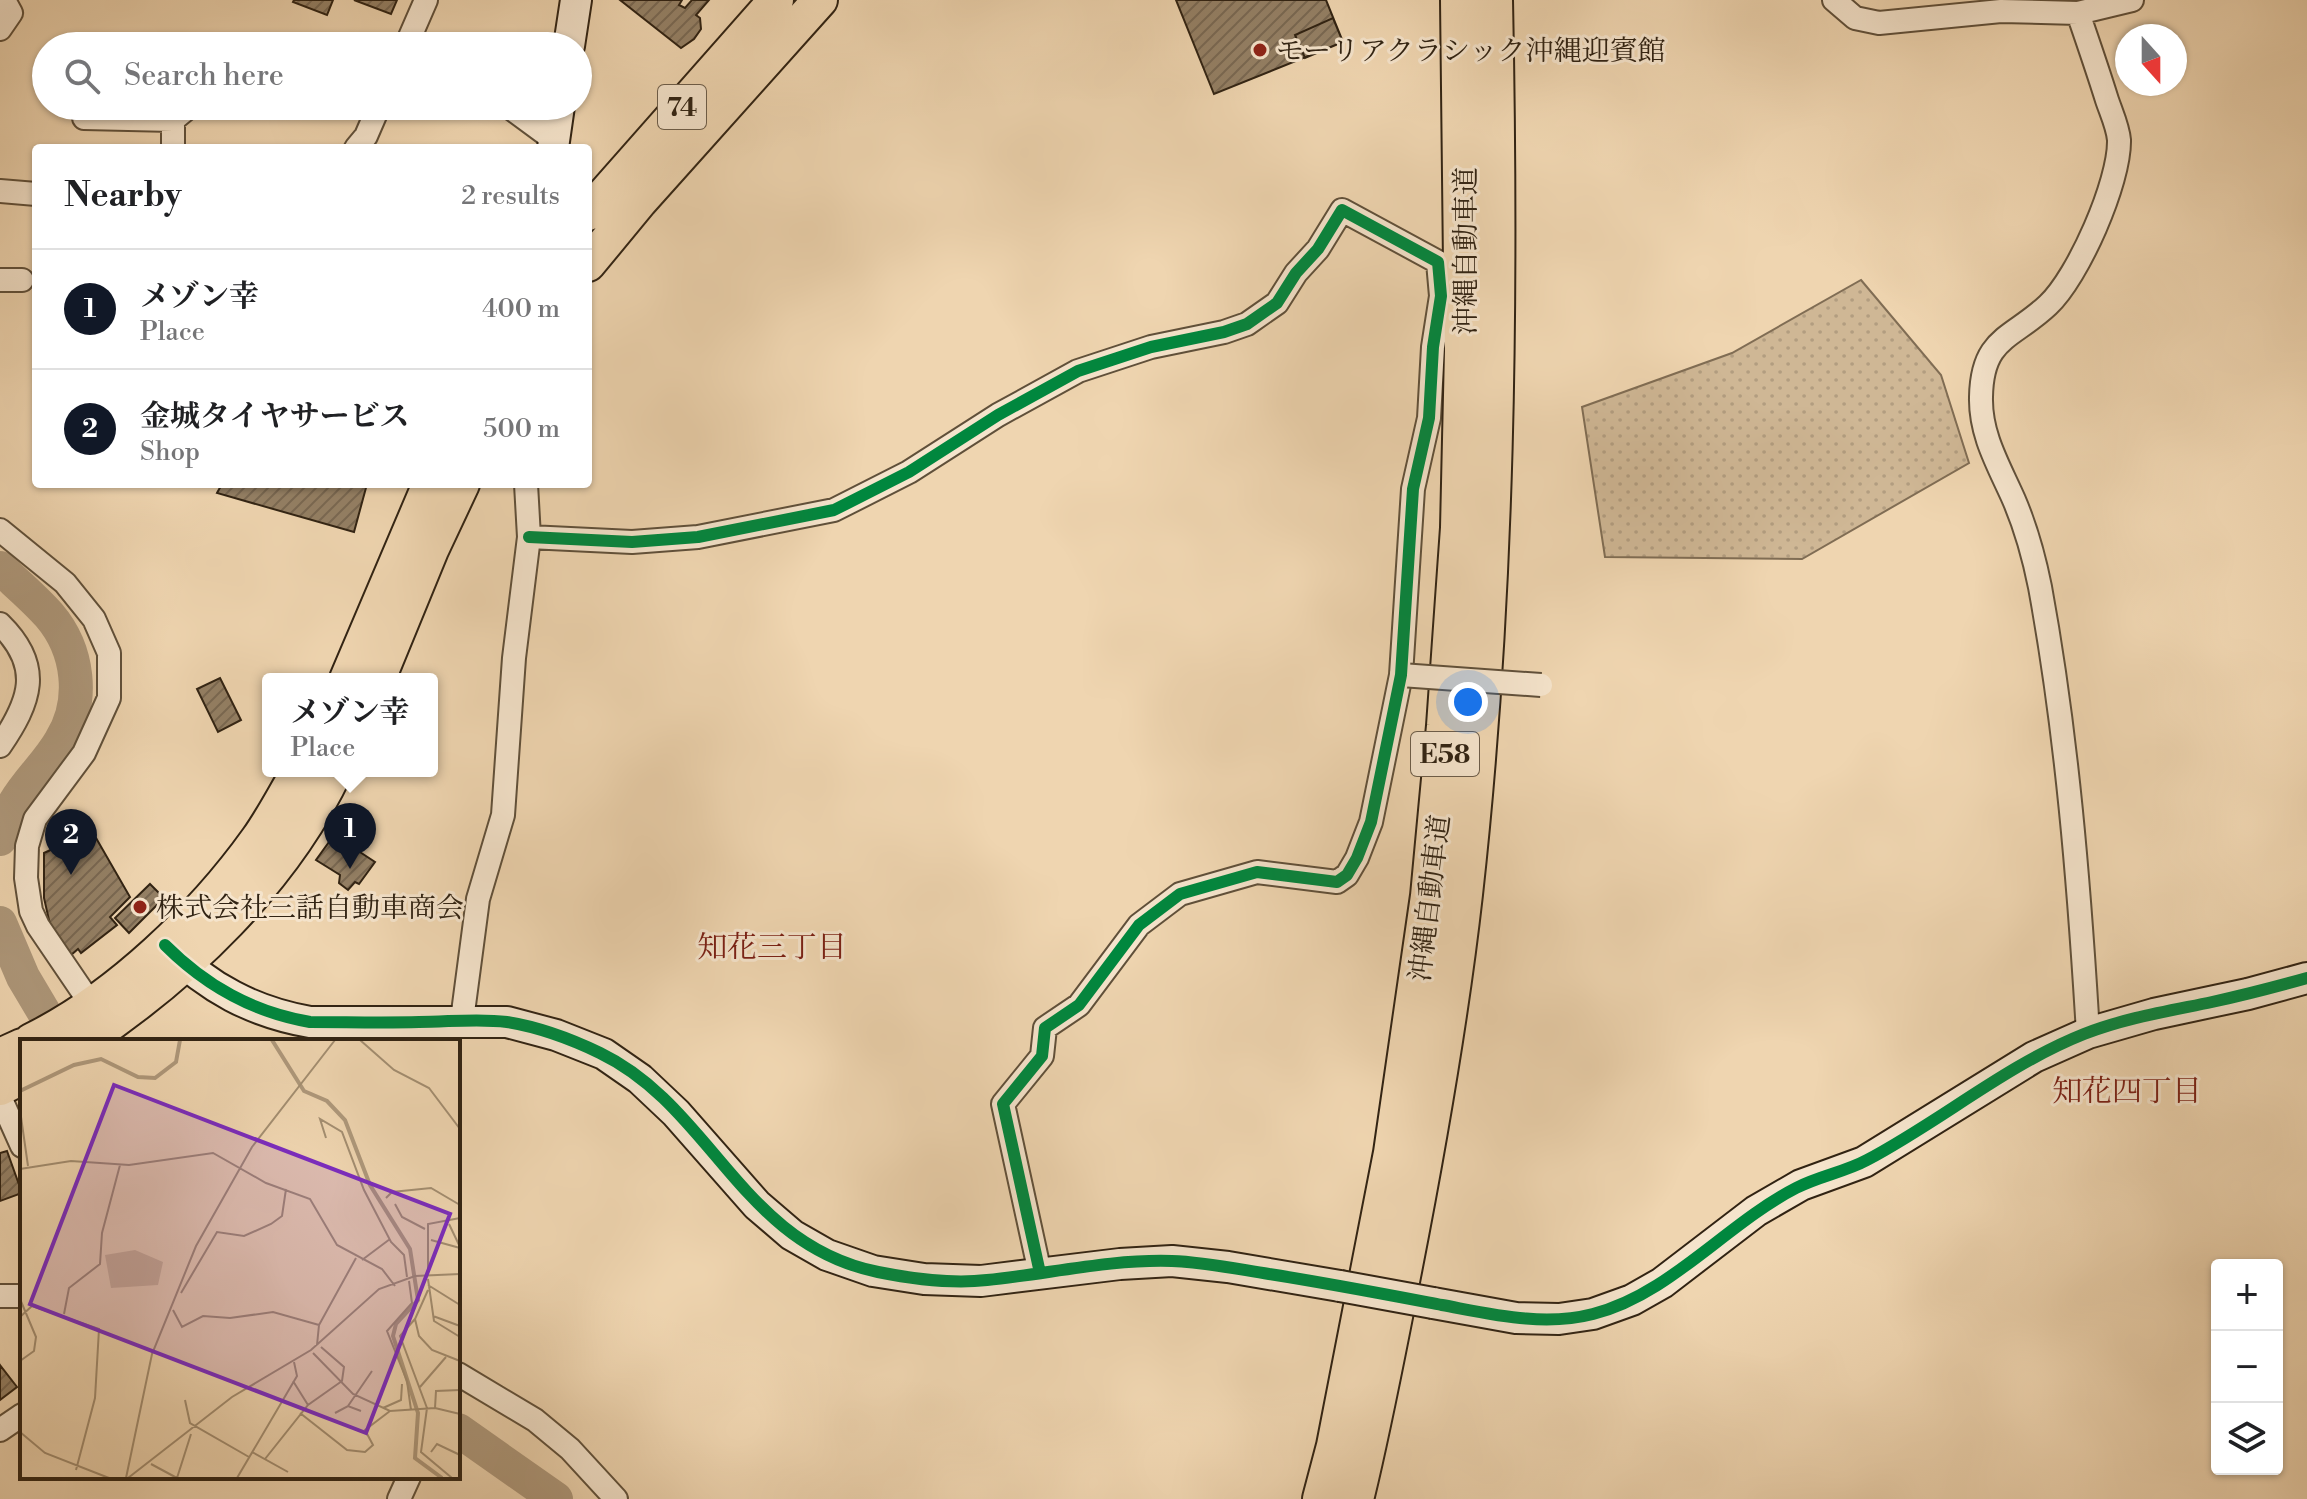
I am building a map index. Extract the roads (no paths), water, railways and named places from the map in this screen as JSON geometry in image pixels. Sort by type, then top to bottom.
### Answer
[{"type":"highway","name":"沖縄自動車道","points":[[1323,1499],[1337,1446],[1394,1153],[1431,896],[1446,741],[1461,528],[1464,425],[1465,172],[1461,0]]},
{"type":"highway","name":"沖縄自動車道","points":[[1353,1499],[1423,1162],[1462,896],[1489,531],[1496,186],[1492,0]]},
{"type":"main road","name":"74","points":[[593,200],[776,0]]},
{"type":"main road","name":"74","points":[[592,256],[820,0]]},
{"type":"main road","points":[[350,673],[428,488]]},
{"type":"main road","points":[[380,673],[460,488]]},
{"type":"main road","points":[[175,955],[259,838],[295,777]]},
{"type":"main road","points":[[39,1039],[101,1024],[175,955],[256,889],[303,828],[332,777]]},
{"type":"main road","points":[[0,1056],[20,1047]]},
{"type":"main road","points":[[0,1088],[20,1078]]},
{"type":"street","points":[[0,29],[11,13],[4,0]]},
{"type":"street","points":[[418,32],[426,0]]},
{"type":"street","points":[[571,32],[576,0]]},
{"type":"street","points":[[1834,0],[1855,18],[1879,23],[2001,11],[2078,13],[2132,0]]},
{"type":"street","points":[[2078,13],[2119,139],[2111,182],[2085,248],[2062,290],[1997,343],[1988,358],[1981,397],[1985,433],[2030,541],[2039,586],[2064,740],[2080,900],[2088,1033]]},
{"type":"street","points":[[174,144],[180,120]]},
{"type":"street","points":[[359,144],[373,120]]},
{"type":"street","points":[[525,120],[553,144]]},
{"type":"street","points":[[553,144],[557,120]]},
{"type":"street","points":[[0,191],[32,194]]},
{"type":"street","points":[[529,537],[632,542],[698,537],[834,510],[909,472],[998,415],[1078,371],[1151,347],[1224,332],[1247,324],[1277,303],[1296,273],[1318,249],[1342,210],[1438,262],[1441,296],[1433,347],[1429,418],[1413,489],[1401,675],[1371,822],[1347,875],[1337,882],[1257,872],[1180,894],[1139,925],[1079,1005],[1045,1028],[1042,1056],[1003,1104],[1040,1273]]},
{"type":"street","points":[[462,1020],[478,899],[503,815],[514,658],[529,537],[526,488]]},
{"type":"street","points":[[0,530],[65,583],[94,619],[109,653],[109,698],[84,753],[35,819],[27,846],[26,878],[31,911],[38,926],[101,1024]]},
{"type":"street","points":[[0,624],[10,634],[23,657],[29,679],[27,699],[0,746]]},
{"type":"street","points":[[1401,675],[1541,685]]},
{"type":"street","points":[[175,955],[222,992],[283,1017],[417,1032],[462,1020],[507,1022],[556,1035],[604,1054],[640,1079],[676,1113],[757,1205],[792,1235],[827,1255],[873,1271],[924,1279],[981,1281],[1120,1264],[1172,1261],[1228,1267],[1516,1318],[1559,1319],[1593,1314],[1632,1300],[1662,1283],[1756,1211],[1801,1185],[1864,1162],[2034,1057],[2088,1033],[2307,978]]},
{"type":"street","points":[[0,1097],[20,1142]]},
{"type":"street","points":[[460,1375],[535,1420],[570,1449],[616,1499]]},
{"type":"street","points":[[0,1430],[20,1416]]},
{"type":"street","points":[[399,1499],[408,1479]]},
{"type":"waterway","points":[[0,568],[49,615],[59,629],[72,660],[76,693],[69,725],[14,804],[0,839]]},
{"type":"waterway","points":[[0,923],[23,977],[60,1039]]},
{"type":"waterway","points":[[460,1431],[556,1499]]},
{"type":"place","name":"モーリアクラシック沖縄迎賓館","points":[[1260,50]]},
{"type":"place","name":"メゾン幸","points":[[350,869]]},
{"type":"place","name":"金城タイヤサービス","points":[[71,875]]},
{"type":"place","name":"株式会社三話自動車商会","points":[[140,907]]},
{"type":"district","name":"知花三丁目","points":[[772,947]]},
{"type":"district","name":"知花四丁目","points":[[2127,1091]]}]
